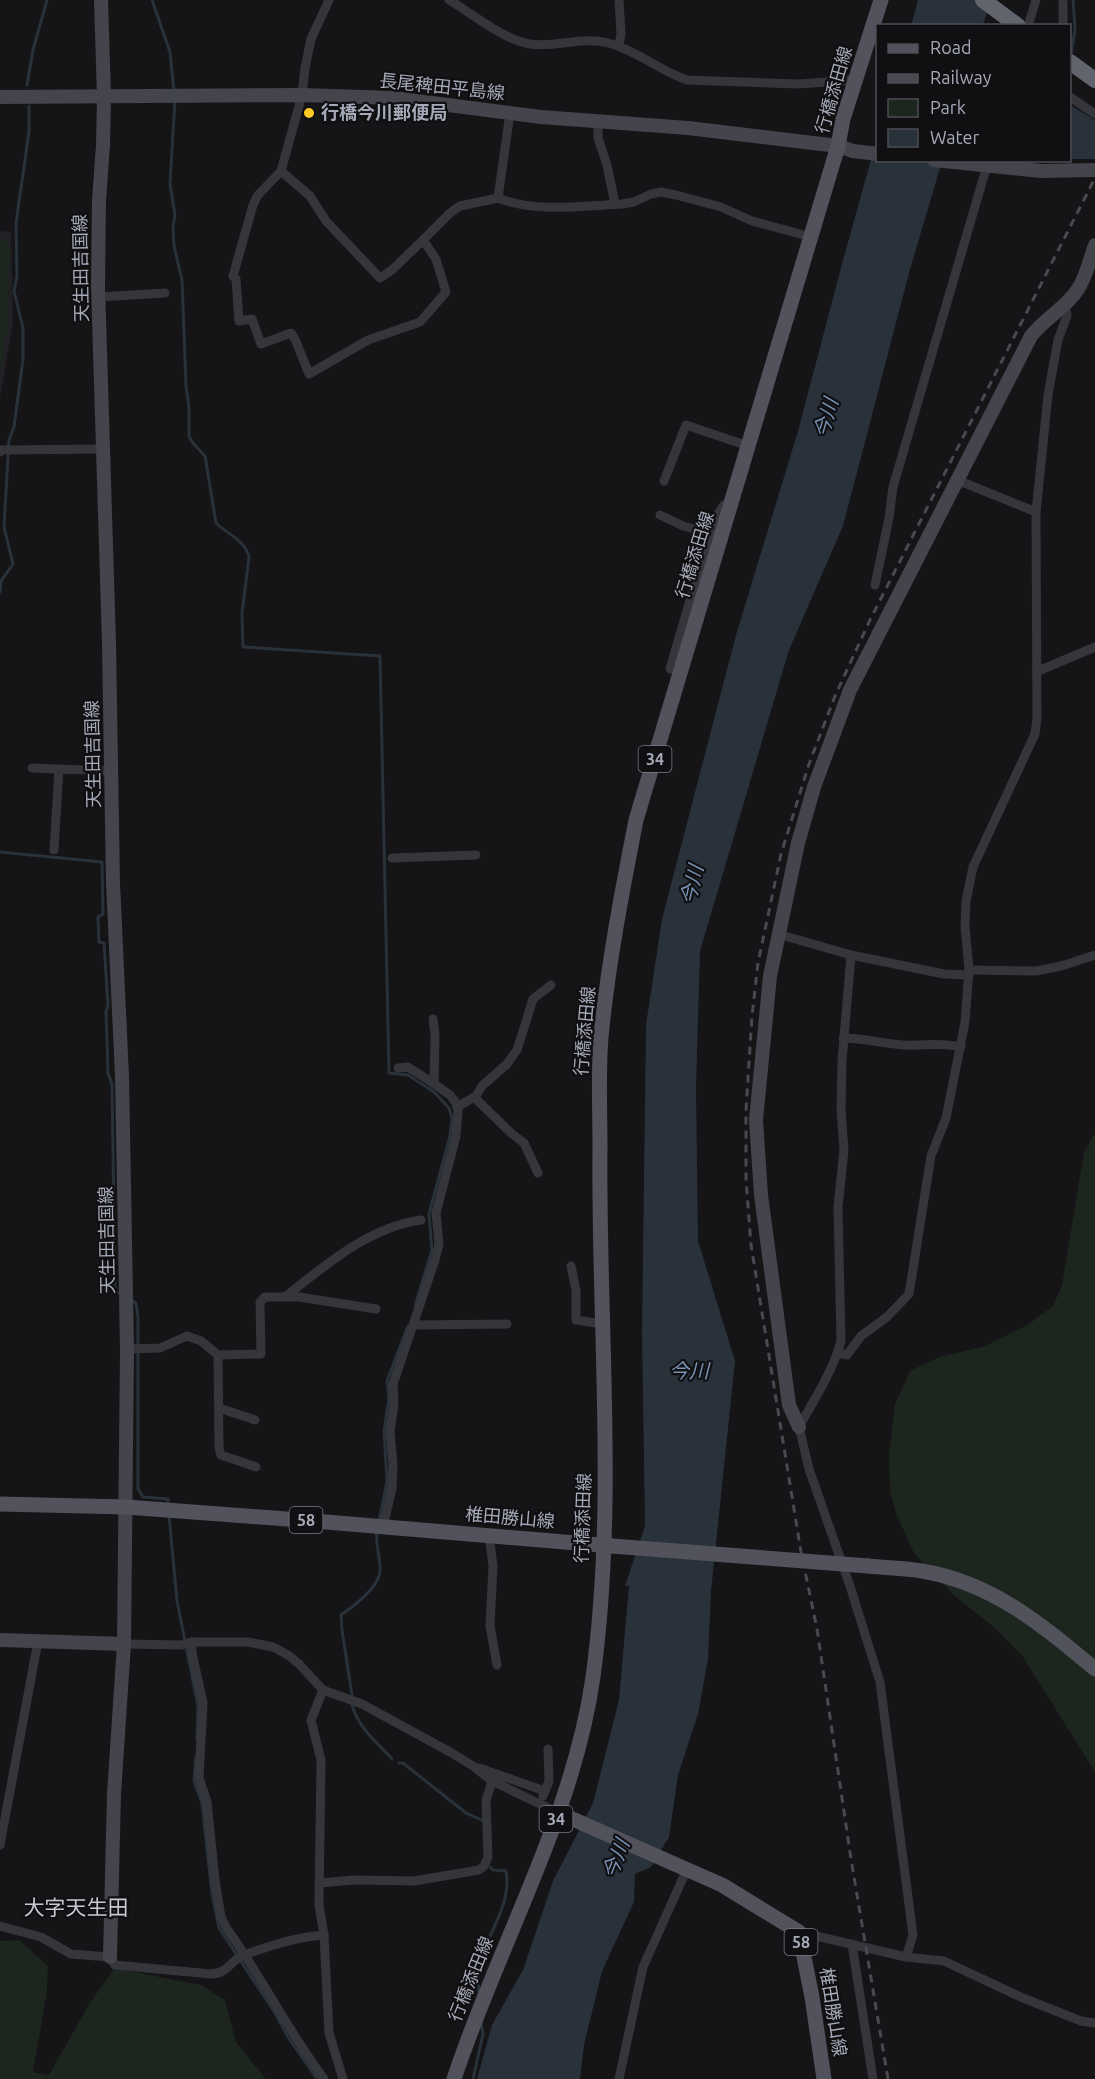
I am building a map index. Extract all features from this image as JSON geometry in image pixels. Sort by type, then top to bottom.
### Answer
[{"type":"highway","points":[[982,0],[1015,24]]},
{"type":"highway","points":[[1071,63],[1095,80]]},
{"type":"main road","name":"天生田吉国線","points":[[101,0],[104,96],[99,201],[99,297],[113,883],[122,1076],[127,1349],[124,1644],[114,1794],[110,1957]]},
{"type":"main road","name":"行橋添田線","points":[[454,2079],[479,2010],[562,1814],[592,1682],[607,1546],[600,1190],[601,1039],[618,916],[636,820],[838,146],[843,119],[881,0]]},
{"type":"main road","name":"長尾稗田平島線","points":[[0,97],[303,95],[393,98],[510,113],[688,128],[838,146],[853,151],[876,154]]},
{"type":"main road","points":[[960,162],[1095,170]]},
{"type":"main road","points":[[799,1427],[789,1405],[761,1195],[756,1120],[770,976],[801,832],[814,787],[850,690],[1031,336],[1041,323],[1079,288],[1095,244]]},
{"type":"main road","name":"椎田勝山線","points":[[0,1504],[126,1507],[923,1571],[994,1594],[1039,1623],[1095,1669]]},
{"type":"main road","points":[[0,1640],[124,1644]]},
{"type":"main road","name":"58","points":[[562,1814],[722,1885],[799,1932]]},
{"type":"main road","name":"椎田勝山線","points":[[799,1932],[812,1997],[824,2079]]},
{"type":"street","points":[[329,0],[311,39],[305,68],[303,95],[281,171],[258,195],[253,205],[233,276],[236,279],[239,321],[252,319],[261,344],[291,333],[309,374],[368,340],[420,322],[446,292],[436,259],[423,240]]},
{"type":"street","points":[[449,0],[519,42],[560,45],[579,41],[603,41],[619,46],[687,80],[798,84],[856,80]]},
{"type":"street","points":[[619,0],[619,46]]},
{"type":"street","points":[[1029,24],[1036,0]]},
{"type":"street","points":[[1063,0],[1063,24]]},
{"type":"street","points":[[1071,99],[1095,114]]},
{"type":"street","points":[[498,198],[510,113]]},
{"type":"street","points":[[598,121],[598,138],[608,165],[615,204]]},
{"type":"street","points":[[875,585],[893,487],[985,164]]},
{"type":"street","points":[[281,171],[310,196],[326,221],[380,278],[392,270],[460,206],[498,198],[515,205],[538,208],[634,202],[661,192],[721,207],[752,221],[811,237]]},
{"type":"street","points":[[99,297],[165,293]]},
{"type":"street","points":[[838,1353],[847,1355],[861,1335],[887,1317],[909,1294],[931,1156],[946,1118],[961,1047],[969,972],[965,926],[969,880],[1035,734],[1037,719],[1036,512],[1048,395],[1058,340],[1067,316],[1065,303]]},
{"type":"street","points":[[1049,316],[1058,340]]},
{"type":"street","points":[[664,481],[686,425],[748,446]]},
{"type":"street","points":[[0,452],[0,450],[103,449]]},
{"type":"street","points":[[957,480],[1036,512]]},
{"type":"street","points":[[681,672],[670,669],[709,533],[713,521],[724,505],[730,506]]},
{"type":"street","points":[[660,515],[683,526],[709,533]]},
{"type":"street","points":[[1036,672],[1095,647]]},
{"type":"street","points":[[32,768],[111,771]]},
{"type":"street","points":[[54,850],[59,769]]},
{"type":"street","points":[[392,858],[476,855]]},
{"type":"street","points":[[778,934],[851,955],[944,974],[1036,971],[1095,955]]},
{"type":"street","points":[[851,955],[843,1038],[841,1110],[844,1150],[838,1207],[838,1288],[842,1324],[838,1353],[799,1427],[809,1469],[850,1586],[880,1682],[913,1935],[906,1957]]},
{"type":"street","points":[[457,1107],[474,1097],[482,1086],[507,1064],[517,1050],[534,999],[551,985]]},
{"type":"street","points":[[433,1019],[434,1084]]},
{"type":"street","points":[[843,1038],[862,1038],[903,1045],[934,1043],[961,1047]]},
{"type":"street","points":[[382,1527],[392,1488],[393,1464],[390,1432],[394,1404],[393,1384],[433,1269],[439,1244],[436,1213],[459,1119],[457,1107],[450,1095],[408,1067],[398,1068]]},
{"type":"street","points":[[474,1097],[524,1143],[538,1173]]},
{"type":"street","points":[[286,1296],[319,1270],[376,1233],[402,1223],[421,1220]]},
{"type":"street","points":[[571,1266],[576,1290],[576,1320],[603,1324]]},
{"type":"street","points":[[127,1349],[160,1348],[187,1336],[201,1341],[218,1355],[261,1354],[260,1302],[265,1297],[286,1296],[376,1309]]},
{"type":"street","points":[[414,1325],[507,1324]]},
{"type":"street","points":[[218,1355],[221,1455],[256,1467]]},
{"type":"street","points":[[219,1408],[255,1420]]},
{"type":"street","points":[[489,1535],[493,1566],[490,1626],[497,1665]]},
{"type":"street","points":[[0,1845],[38,1641]]},
{"type":"street","points":[[192,1642],[192,1653],[203,1703],[199,1778],[207,1802],[218,1898],[224,1923],[290,2030],[324,2079]]},
{"type":"street","points":[[124,1644],[180,1645],[192,1642],[248,1642],[273,1647],[299,1664],[323,1690],[362,1704],[473,1766],[492,1781],[562,1814]]},
{"type":"street","points":[[323,1690],[311,1720],[321,1760],[319,1905],[324,1935],[329,2033],[343,2079]]},
{"type":"street","points":[[540,1804],[549,1781],[548,1749]]},
{"type":"street","points":[[473,1766],[545,1791]]},
{"type":"street","points":[[319,1882],[414,1881],[479,1870],[484,1866],[488,1857],[486,1800],[492,1781]]},
{"type":"street","points":[[619,2079],[643,1967],[687,1869]]},
{"type":"street","points":[[0,1926],[41,1937],[71,1954],[110,1957],[115,1965],[211,1974],[220,1974],[239,1957],[270,1946],[305,1936],[324,1935]]},
{"type":"street","points":[[799,1932],[906,1957],[944,1961],[1033,2002],[1081,2021],[1095,2022]]},
{"type":"street","points":[[852,1944],[873,2079]]},
{"type":"shaded area","points":[[0,231],[11,232],[13,322],[0,398]]},
{"type":"green space","points":[[0,235],[10,246],[7,327],[0,376]]},
{"type":"green space","points":[[1095,1133],[1095,1772],[1023,1657],[995,1628],[957,1598],[914,1553],[897,1516],[890,1492],[889,1454],[895,1404],[910,1371],[939,1357],[985,1346],[1029,1324],[1053,1306],[1062,1285],[1084,1152]]},
{"type":"green space","points":[[19,1940],[48,1966],[47,1992],[33,2072],[49,2075],[88,2006],[114,1968],[201,1985],[225,2000],[236,2042],[266,2079],[0,2079],[0,1941]]},
{"type":"water","points":[[918,0],[991,0],[983,24],[912,24]]},
{"type":"water","points":[[1071,106],[1095,120],[1095,159],[1071,159]]},
{"type":"water","name":"今川","points":[[876,142],[876,162],[942,162],[909,273],[843,526],[789,650],[700,951],[696,1087],[698,1241],[735,1361],[711,1591],[708,1659],[698,1714],[678,1775],[669,1837],[651,1867],[635,1874],[634,1902],[602,1971],[584,2045],[580,2079],[477,2079],[492,2025],[523,1970],[553,1881],[593,1803],[619,1700],[629,1586],[625,1586],[645,1526],[642,1332],[646,1025],[662,919],[736,635],[798,431]]},
{"type":"waterway","points":[[27,85],[33,50],[47,0]]},
{"type":"waterway","points":[[152,0],[170,52],[174,92]]},
{"type":"waterway","points":[[1071,58],[1075,28],[1073,0]]},
{"type":"waterway","points":[[175,99],[170,184],[175,215],[174,246],[182,280],[189,436],[205,456],[216,523],[244,546],[249,557],[242,613],[243,647],[380,656],[389,1073],[408,1075],[434,1092],[449,1108],[452,1118],[450,1136],[429,1214],[432,1250],[415,1306]]},
{"type":"waterway","points":[[0,592],[1,581],[13,564],[4,527],[9,440],[14,427],[23,359],[23,328],[14,291],[17,276],[16,223],[29,132],[29,106]]},
{"type":"waterway","points":[[0,852],[102,862],[103,914],[98,917],[99,942],[104,943],[108,1006],[106,1011],[108,1073],[112,1084],[115,1291],[122,1295]]},
{"type":"waterway","points":[[130,1300],[136,1303],[138,1317],[138,1489],[143,1497],[168,1499],[168,1506]]},
{"type":"waterway","points":[[379,1521],[387,1481],[384,1431],[389,1398],[387,1381],[408,1326]]},
{"type":"waterway","points":[[169,1515],[177,1601],[198,1706],[197,1740]]},
{"type":"waterway","points":[[352,1695],[341,1615],[366,1595],[376,1582],[380,1569],[377,1531]]},
{"type":"waterway","points":[[352,1705],[364,1728],[392,1759]]},
{"type":"waterway","points":[[196,1756],[194,1781],[202,1803],[212,1894],[219,1928],[317,2079]]},
{"type":"waterway","points":[[399,1763],[403,1763],[466,1813],[484,1821]]},
{"type":"waterway","points":[[479,1994],[480,1961],[503,1906],[507,1883],[506,1871],[493,1870],[490,1867]]},
{"type":"waterway","points":[[473,2079],[483,2034],[481,2022]]},
{"type":"railway","points":[[888,2079],[851,1859],[817,1629],[801,1552],[751,1245],[746,1180],[746,1110],[752,1016],[758,963],[781,854],[809,764],[835,696],[870,620],[1095,178]]},
{"type":"place","name":"行橋今川郵便局","points":[[309,113]]},
{"type":"district","name":"大字天生田","points":[[76,1908]]}]
